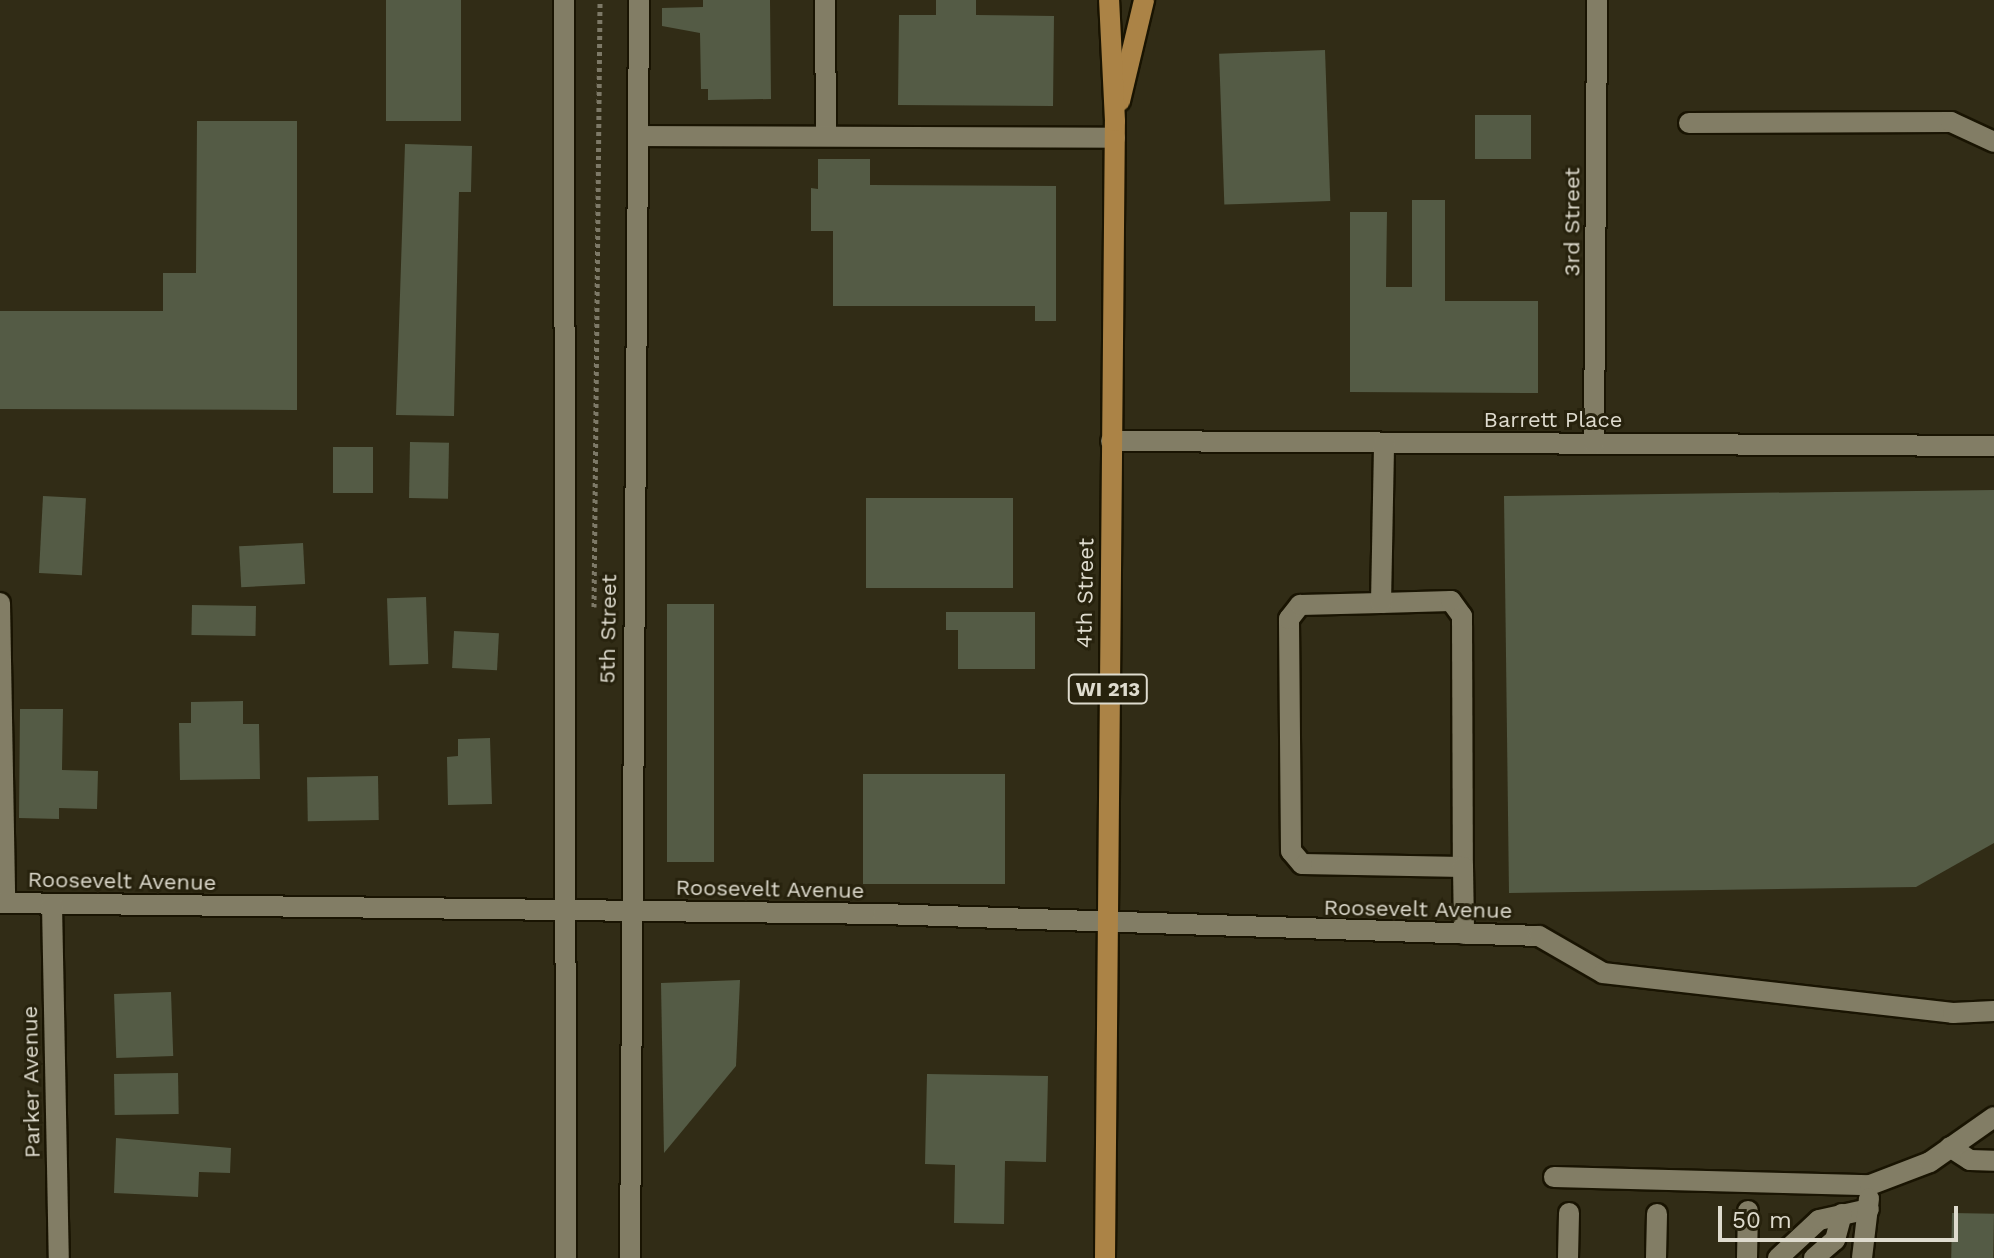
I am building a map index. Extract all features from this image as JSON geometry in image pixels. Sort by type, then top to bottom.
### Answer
[{"type":"main road","name":"4th Street","points":[[1105,1258],[1105,925],[1115,129],[1109,0]]},
{"type":"main road","name":"4th Street","points":[[1115,129],[1144,0]]},
{"type":"street","name":"5th Street","points":[[564,0],[563,911],[566,1258]]},
{"type":"street","name":"5th Street","points":[[630,1258],[629,911],[639,0]]},
{"type":"street","points":[[825,0],[826,136]]},
{"type":"street","name":"3rd Street","points":[[1594,444],[1597,0]]},
{"type":"street","points":[[1689,123],[1951,122],[1994,142]]},
{"type":"street","points":[[638,136],[826,136],[1115,129]]},
{"type":"street","name":"Barrett Place","points":[[1111,441],[1994,446]]},
{"type":"street","points":[[1381,603],[1384,443]]},
{"type":"street","points":[[1463,867],[1302,864],[1291,851],[1289,619],[1300,605],[1451,601],[1462,616],[1464,934]]},
{"type":"street","points":[[0,603],[3,903]]},
{"type":"street","name":"Roosevelt Avenue","points":[[3,903],[883,914],[1105,925],[1539,936],[1603,973],[1953,1013],[1994,1011]]},
{"type":"street","name":"Parker Avenue","points":[[52,905],[59,1258]]},
{"type":"street","points":[[1554,1177],[1870,1185],[1930,1162],[1994,1117]]},
{"type":"street","points":[[1950,1147],[1970,1160],[1994,1161]]},
{"type":"street","points":[[1862,1258],[1870,1185]]},
{"type":"street","points":[[1778,1258],[1819,1220],[1869,1209]]},
{"type":"street","points":[[1747,1258],[1748,1211]]},
{"type":"street","points":[[1568,1258],[1569,1213]]},
{"type":"street","points":[[1656,1258],[1657,1214]]},
{"type":"street","points":[[1814,1258],[1835,1240],[1842,1214]]},
{"type":"path","points":[[594,624],[600,0]]},
{"type":"building","points":[[386,0],[461,0],[461,121],[386,121]]},
{"type":"building","points":[[703,0],[770,0],[771,99],[708,100],[708,89],[701,89],[700,33],[662,26],[662,8],[703,7]]},
{"type":"building","points":[[936,0],[976,0],[976,15],[1054,16],[1053,106],[898,105],[899,15],[936,15]]},
{"type":"building","points":[[1325,50],[1330,201],[1224,205],[1219,54]]},
{"type":"building","points":[[1475,115],[1531,115],[1531,159],[1475,159]]},
{"type":"building","points":[[197,121],[297,121],[297,410],[0,409],[0,311],[163,311],[163,273],[196,273]]},
{"type":"building","points":[[405,144],[472,146],[471,192],[459,192],[454,416],[396,415]]},
{"type":"building","points":[[818,159],[870,159],[870,185],[1056,186],[1056,321],[1035,321],[1035,306],[833,306],[833,231],[811,231],[811,188],[818,189]]},
{"type":"building","points":[[1412,200],[1445,200],[1445,301],[1538,301],[1538,393],[1350,392],[1350,212],[1387,212],[1386,287],[1412,287]]},
{"type":"building","points":[[410,442],[449,443],[448,499],[409,498]]},
{"type":"building","points":[[333,447],[373,447],[373,493],[333,493]]},
{"type":"building","points":[[1994,490],[1994,843],[1916,887],[1509,893],[1504,496]]},
{"type":"building","points":[[43,496],[86,498],[82,575],[39,573]]},
{"type":"building","points":[[866,498],[1013,498],[1013,588],[866,588]]},
{"type":"building","points":[[303,543],[305,584],[241,587],[239,546]]},
{"type":"building","points":[[426,597],[428,664],[389,665],[387,598]]},
{"type":"building","points":[[667,604],[714,604],[714,862],[667,862]]},
{"type":"building","points":[[192,605],[256,606],[255,636],[191,635]]},
{"type":"building","points":[[946,612],[1035,612],[1035,669],[958,669],[958,630],[946,630]]},
{"type":"building","points":[[454,631],[499,633],[497,670],[452,668]]},
{"type":"building","points":[[243,701],[243,724],[259,724],[260,779],[180,780],[179,723],[191,723],[191,702]]},
{"type":"building","points":[[20,709],[63,709],[62,770],[98,771],[97,809],[59,808],[59,819],[19,818]]},
{"type":"building","points":[[490,738],[492,804],[448,805],[447,757],[458,756],[458,739]]},
{"type":"building","points":[[863,774],[1005,774],[1005,884],[863,884]]},
{"type":"building","points":[[378,776],[379,820],[308,821],[307,777]]},
{"type":"building","points":[[740,980],[736,1066],[664,1153],[661,983]]},
{"type":"building","points":[[171,992],[173,1056],[116,1058],[114,994]]},
{"type":"building","points":[[178,1073],[179,1114],[115,1115],[114,1074]]},
{"type":"building","points":[[927,1074],[1048,1076],[1046,1162],[1005,1161],[1004,1224],[954,1223],[955,1165],[925,1164]]},
{"type":"building","points":[[116,1138],[231,1148],[230,1173],[199,1172],[198,1197],[114,1193]]},
{"type":"building","points":[[1952,1213],[1994,1214],[1993,1258],[1951,1258]]}]
